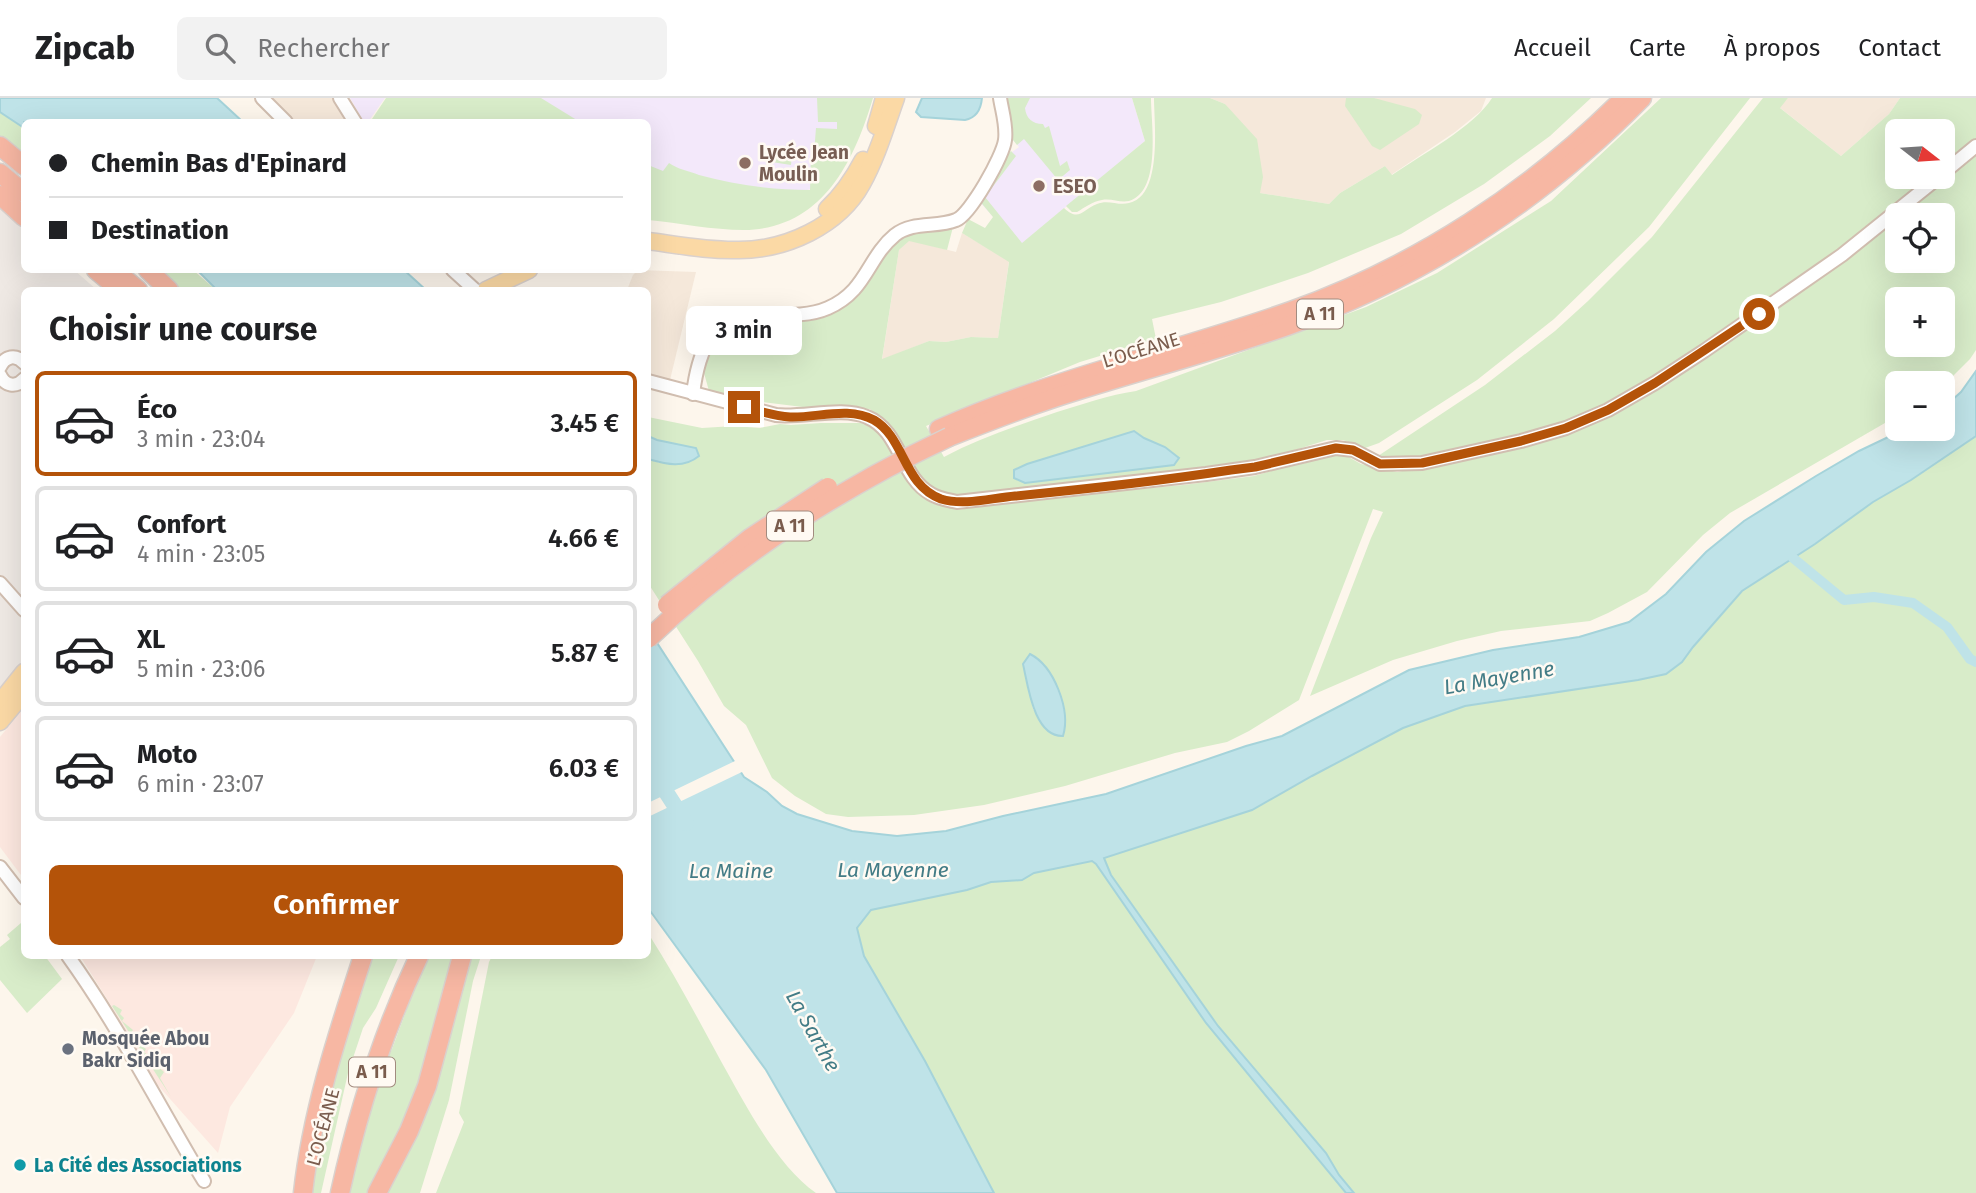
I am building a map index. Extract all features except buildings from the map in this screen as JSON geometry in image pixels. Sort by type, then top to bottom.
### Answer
[{"type":"highway","name":"L’OCÉANE","points":[[651,619],[721,560],[792,510],[852,474],[1028,393],[1284,313],[1377,275],[1438,243],[1497,205],[1566,152],[1624,98]]},
{"type":"highway","name":"L’OCÉANE","points":[[651,636],[713,582],[783,530],[944,433],[1288,326],[1385,285],[1463,243],[1535,194],[1590,149],[1642,98]]},
{"type":"highway","points":[[0,146],[21,164]]},
{"type":"highway","points":[[0,159],[21,176]]},
{"type":"highway","points":[[0,173],[21,190]]},
{"type":"highway","points":[[0,186],[21,204]]},
{"type":"highway","points":[[0,195],[21,214]]},
{"type":"highway","points":[[88,273],[105,287]]},
{"type":"highway","points":[[100,273],[116,287]]},
{"type":"highway","points":[[118,273],[134,287]]},
{"type":"highway","points":[[134,273],[150,287]]},
{"type":"highway","points":[[151,273],[166,287]]},
{"type":"highway","points":[[303,1193],[310,1141],[319,1104],[335,1041],[362,959]]},
{"type":"highway","name":"L’OCÉANE","points":[[328,1193],[356,1085],[379,1018],[405,959]]},
{"type":"highway","name":"L’OCÉANE","points":[[340,1193],[371,1076],[397,1004],[418,959]]},
{"type":"highway","points":[[377,1193],[409,1131],[427,1086],[461,959]]},
{"type":"main road","points":[[651,233],[731,242],[759,241],[801,228],[822,214],[851,180],[871,141],[884,98]]},
{"type":"main road","points":[[651,241],[740,251],[781,244],[826,223],[852,199],[862,184],[896,98]]},
{"type":"main road","points":[[487,287],[522,273]]},
{"type":"main road","points":[[0,702],[21,676]]},
{"type":"main road","points":[[0,722],[21,697]]},
{"type":"street","points":[[262,98],[283,119]]},
{"type":"street","points":[[340,98],[353,119]]},
{"type":"street","points":[[694,394],[706,343],[723,323],[743,315],[798,315],[825,309],[841,301],[856,288],[887,242],[898,232],[918,225],[953,221],[963,216],[996,165],[1003,149],[1005,131],[1000,98]]},
{"type":"street","points":[[1955,163],[1976,146]]},
{"type":"street","points":[[651,382],[791,417],[843,413],[864,416],[883,426],[915,479],[929,494],[957,502],[1255,467],[1336,448],[1353,450],[1387,466],[1422,463],[1521,441],[1566,428],[1608,410],[1655,383],[1759,314],[1842,255],[1924,189]]},
{"type":"street","points":[[457,273],[474,287]]},
{"type":"street","points":[[0,367],[2,362],[9,358],[16,357],[21,361]]},
{"type":"street","points":[[0,375],[9,384],[21,382]]},
{"type":"street","points":[[0,583],[21,607]]},
{"type":"street","points":[[0,867],[21,894]]},
{"type":"street","points":[[70,959],[112,1021],[204,1181]]},
{"type":"shaded area","points":[[270,98],[332,98],[345,119],[294,119]]},
{"type":"shaded area","points":[[350,98],[385,98],[370,119],[362,119]]},
{"type":"shaded area","name":"Lycée Jean Moulin","points":[[506,98],[864,98],[825,187],[651,216],[651,119],[508,119]]},
{"type":"shaded area","name":"ESEO","points":[[1006,98],[1132,98],[1145,141],[1019,246],[979,201],[1012,152],[1019,147],[1013,140]]},
{"type":"shaded area","points":[[1210,98],[1486,98],[1481,111],[1455,132],[1391,175],[1385,166],[1340,193],[1329,204],[1260,193],[1225,104]]},
{"type":"shaded area","points":[[1788,98],[1900,98],[1889,114],[1841,156],[1779,107]]},
{"type":"shaded area","points":[[0,206],[21,224],[21,273],[77,273],[94,287],[21,287],[21,664],[0,689]]},
{"type":"shaded area","points":[[962,233],[1009,261],[998,338],[971,337],[946,342],[929,341],[882,360],[899,250],[909,240],[956,252]]},
{"type":"shaded area","points":[[651,270],[696,272],[670,380],[651,375],[651,287],[628,287],[633,275],[651,273]]},
{"type":"shaded area","points":[[21,712],[21,875],[0,847],[0,737]]},
{"type":"shaded area","points":[[82,959],[316,959],[294,1013],[230,1107],[218,1153],[147,1073],[112,1007]]},
{"type":"green space","points":[[386,98],[541,98],[575,119],[372,119]]},
{"type":"green space","points":[[817,98],[873,98],[856,145],[831,188],[814,205],[794,218],[771,227],[744,230],[651,220],[651,166],[663,171],[669,163],[726,182],[810,190],[811,153],[814,153],[816,128],[837,129],[837,122],[818,122]]},
{"type":"green space","points":[[1006,98],[1030,98],[1025,108],[1028,117],[1033,122],[1043,124],[1045,128],[1049,126],[1060,166],[1067,161],[1070,170],[1058,180],[1024,139],[1017,145],[1013,140]]},
{"type":"green space","points":[[1132,98],[1151,98],[1153,139],[1146,184],[1139,195],[1129,201],[1099,201],[1072,212],[1066,206],[1145,141]]},
{"type":"green space","points":[[1154,98],[1210,98],[1225,104],[1257,139],[1263,177],[1260,193],[1329,204],[1340,193],[1385,166],[1392,175],[1432,149],[1473,119],[1492,98],[1591,98],[1550,136],[1484,184],[1401,234],[1308,273],[1221,302],[1152,319],[1156,339],[1080,362],[926,426],[944,457],[1014,427],[1096,400],[1136,391],[1366,307],[1437,273],[1551,201],[1661,98],[1750,98],[1649,227],[1554,319],[1477,380],[1379,443],[1365,448],[1343,440],[1327,440],[1244,466],[971,496],[940,493],[923,479],[888,424],[870,409],[811,408],[736,399],[709,391],[704,373],[710,346],[721,329],[749,320],[841,305],[892,244],[907,232],[953,227],[947,250],[909,241],[899,250],[882,359],[929,341],[946,342],[971,337],[998,338],[1009,262],[962,233],[968,219],[985,228],[993,217],[978,199],[1004,154],[1007,155],[1011,151],[1016,156],[985,197],[1022,243],[1064,208],[1073,214],[1081,214],[1101,203],[1125,204],[1140,197],[1152,173],[1155,140]],"holes":[[[1144,438],[1165,447],[1174,465],[1152,467]]]},
{"type":"green space","points":[[1346,98],[1374,98],[1415,109],[1422,115],[1419,124],[1380,150],[1372,146],[1345,106]]},
{"type":"green space","points":[[1763,98],[1788,98],[1780,108],[1841,156],[1889,114],[1900,98],[1976,98],[1976,140],[1955,157],[1955,119],[1885,119],[1885,189],[1916,189],[1899,203],[1885,203],[1885,215],[1859,236],[1682,358],[1620,396],[1580,418],[1510,439],[1408,460],[1378,456],[1485,385],[1555,331],[1652,237]]},
{"type":"green space","points":[[0,108],[21,123],[21,154],[0,136]]},
{"type":"green space","points":[[762,148],[792,153],[791,165],[759,160]]},
{"type":"green space","points":[[1976,153],[1976,350],[1955,374],[1955,371],[1885,371],[1885,423],[1730,513],[1703,535],[1647,592],[1608,613],[1590,621],[1501,631],[1457,641],[1393,660],[1310,696],[1383,512],[1373,509],[1299,700],[1227,742],[1175,753],[1065,786],[984,805],[914,815],[848,817],[826,814],[795,796],[772,778],[746,725],[724,706],[651,588],[651,460],[660,463],[657,440],[651,437],[651,418],[702,428],[861,423],[875,429],[886,442],[915,490],[931,503],[958,510],[1019,500],[1254,476],[1316,458],[1345,455],[1361,464],[1397,472],[1495,453],[1588,422],[1885,225],[1885,273],[1955,273],[1955,203],[1914,203],[1931,189],[1955,189],[1955,170]],"holes":[[[1057,686],[1063,707],[1065,731],[1050,732],[1033,709],[1029,689]]]},
{"type":"green space","points":[[162,273],[196,273],[213,287],[178,287]]},
{"type":"green space","points":[[1976,436],[1976,1193],[1354,1193],[1326,1153],[1218,1026],[1111,875],[1104,858],[1252,810],[1403,728],[1465,706],[1666,674],[1682,662],[1742,591]]},
{"type":"green space","points":[[1092,861],[1206,1023],[1346,1193],[994,1193],[925,1061],[864,956],[857,928],[871,910],[967,890],[991,882],[1021,880],[1034,873]]},
{"type":"green space","points":[[21,923],[21,959],[47,959],[62,979],[27,1013],[0,980],[0,947],[10,939],[7,935]]},
{"type":"green space","points":[[651,938],[763,1133],[788,1167],[816,1193],[436,1193],[464,1122],[459,1113],[490,959],[651,959]]},
{"type":"green space","points":[[369,959],[398,959],[376,1008],[363,1028],[348,1073],[321,1193],[309,1193],[322,1121]]},
{"type":"green space","points":[[427,959],[455,959],[411,1110],[371,1193],[346,1193],[378,1076],[392,1049]]},
{"type":"green space","points":[[469,959],[480,959],[473,981],[449,1100],[420,1193],[386,1193],[434,1090]]},
{"type":"green space","points":[[112,1006],[122,1010],[122,1021],[133,1030],[131,1033],[146,1049],[144,1052],[148,1058],[164,1072],[160,1078],[171,1097]]},
{"type":"water","points":[[0,98],[217,98],[240,119],[21,119],[21,126],[0,112]]},
{"type":"water","points":[[922,98],[982,98],[977,112],[965,120],[921,117],[916,112]]},
{"type":"water","points":[[200,273],[407,273],[423,287],[214,287]]},
{"type":"water","points":[[1976,371],[1976,436],[1742,591],[1682,662],[1666,674],[1465,706],[1403,728],[1252,810],[1104,858],[1111,875],[1218,1026],[1326,1153],[1354,1193],[1346,1193],[1206,1023],[1092,861],[1034,873],[1022,880],[991,882],[967,890],[871,910],[857,928],[864,956],[925,1061],[994,1193],[837,1193],[766,1070],[651,912],[651,634],[744,777],[782,806],[797,814],[852,831],[897,836],[946,831],[1106,794],[1282,736],[1409,670],[1493,650],[1579,637],[1629,622],[1666,594],[1706,552],[1744,521],[1859,451],[1885,439],[1885,441],[1955,441],[1955,397]]},
{"type":"water","points":[[1134,431],[1165,447],[1179,458],[1174,465],[1025,483],[1014,478],[1014,470],[1027,464]]},
{"type":"water","points":[[651,437],[696,448],[699,456],[693,460],[668,464],[651,460]]},
{"type":"water","points":[[1030,654],[1046,668],[1058,690],[1065,714],[1063,736],[1053,734],[1045,728],[1034,709],[1023,664]]},
{"type":"pier","points":[[737,760],[744,771],[651,816],[651,802]]},
{"type":"waterway","points":[[1793,558],[1844,600],[1874,597],[1913,603],[1947,627],[1970,659],[1976,662]]},
{"type":"waterway","name":"La Maine","points":[[651,769],[686,823]]},
{"type":"place","name":"Lycée Jean Moulin","points":[[745,163]]},
{"type":"place","name":"ESEO","points":[[1039,186]]},
{"type":"place","name":"Mosquée Abou Bakr Sidiq","points":[[68,1049]]},
{"type":"place","name":"La Cité des Associations","points":[[20,1165]]},
{"type":"route","points":[[744,407],[791,417],[843,413],[873,420],[883,426],[915,479],[929,494],[957,502],[1255,467],[1336,448],[1353,450],[1371,461],[1387,466],[1422,463],[1521,441],[1566,428],[1608,410],[1655,383],[1759,314]]},
{"type":"water label","name":"La Mayenne","points":[[1499,678]]},
{"type":"water label","name":"La Mayenne","points":[[893,870]]},
{"type":"water label","name":"La Sarthe","points":[[813,1031]]}]
